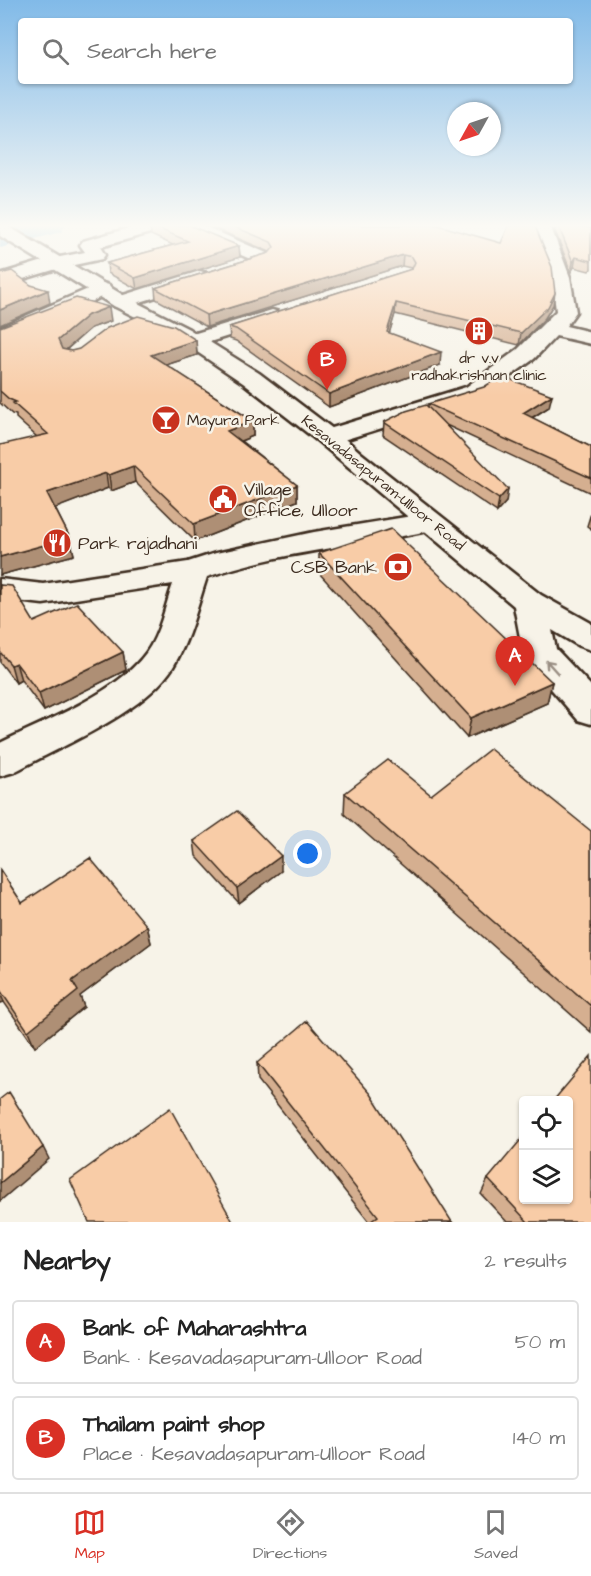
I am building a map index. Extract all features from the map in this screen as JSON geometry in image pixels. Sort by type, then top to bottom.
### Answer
[{"type":"street","name":"Kesavadasapuram-Ulloor Road","points":[[90,282],[121,302],[194,341],[251,378],[328,437],[529,602],[591,638]]},
{"type":"street","points":[[121,302],[184,282]]},
{"type":"street","points":[[328,437],[474,392],[526,354],[566,312],[562,282]]},
{"type":"street","points":[[0,335],[54,313],[102,289]]},
{"type":"street","points":[[194,341],[293,310]]},
{"type":"street","points":[[120,327],[148,316]]},
{"type":"street","points":[[552,329],[591,338]]},
{"type":"street","points":[[0,589],[43,594],[194,571],[216,563],[314,541],[430,522]]},
{"type":"street","points":[[0,761],[122,696],[149,673],[160,659],[194,571]]},
{"type":"street","points":[[529,602],[540,653],[591,710]]},
{"type":"building","points":[[0,282],[27,282],[48,290],[0,310]]},
{"type":"building","points":[[174,282],[314,282],[206,315],[155,288]]},
{"type":"building","points":[[371,282],[554,282],[555,293],[548,307],[521,333],[396,303],[387,332],[441,352],[329,394],[236,329],[229,327]]},
{"type":"building","points":[[76,298],[109,307],[88,315],[58,340],[62,349],[71,351],[79,349],[107,328],[138,316],[174,326],[196,340],[151,355],[253,421],[227,431],[297,485],[194,524],[133,466],[47,493],[70,538],[0,557],[0,445],[48,434],[13,403],[16,402],[0,391],[0,327]]},
{"type":"building","points":[[501,376],[552,395],[523,413],[591,447],[591,478],[428,404],[484,387]]},
{"type":"building","points":[[426,405],[508,489],[499,499],[384,422],[406,411]]},
{"type":"building","points":[[391,529],[552,682],[471,718],[319,553]]},
{"type":"building","points":[[0,585],[12,586],[34,622],[77,603],[123,652],[39,693],[16,663],[11,665],[0,652]]},
{"type":"building","points":[[490,749],[591,831],[591,1006],[345,793],[388,760],[431,795]]},
{"type":"building","points":[[237,811],[281,856],[237,888],[194,841]]},
{"type":"building","points":[[90,858],[147,926],[72,981],[78,991],[28,1031],[0,990],[0,870],[22,903]]},
{"type":"building","points":[[307,1021],[371,1094],[452,1222],[370,1222],[378,1216],[257,1063]]},
{"type":"building","points":[[591,1056],[591,1222],[528,1222],[488,1179],[519,1142],[519,1204],[573,1204],[573,1096],[557,1096]]},
{"type":"building","points":[[9,1092],[43,1147],[0,1183],[0,1099]]},
{"type":"building","points":[[170,1108],[233,1222],[89,1222],[70,1180]]},
{"type":"place","name":"dr v.v radhakrishnan clinic","points":[[479,331]]},
{"type":"place","name":"Thailam paint shop","points":[[327,390]]},
{"type":"place","name":"Mayura Park","points":[[166,420]]},
{"type":"place","name":"Village Office, Ulloor","points":[[223,499]]},
{"type":"place","name":"Park rajadhani","points":[[57,543]]},
{"type":"place","name":"CSB Bank","points":[[398,567]]},
{"type":"place","name":"Bank of Maharashtra","points":[[515,686]]}]
